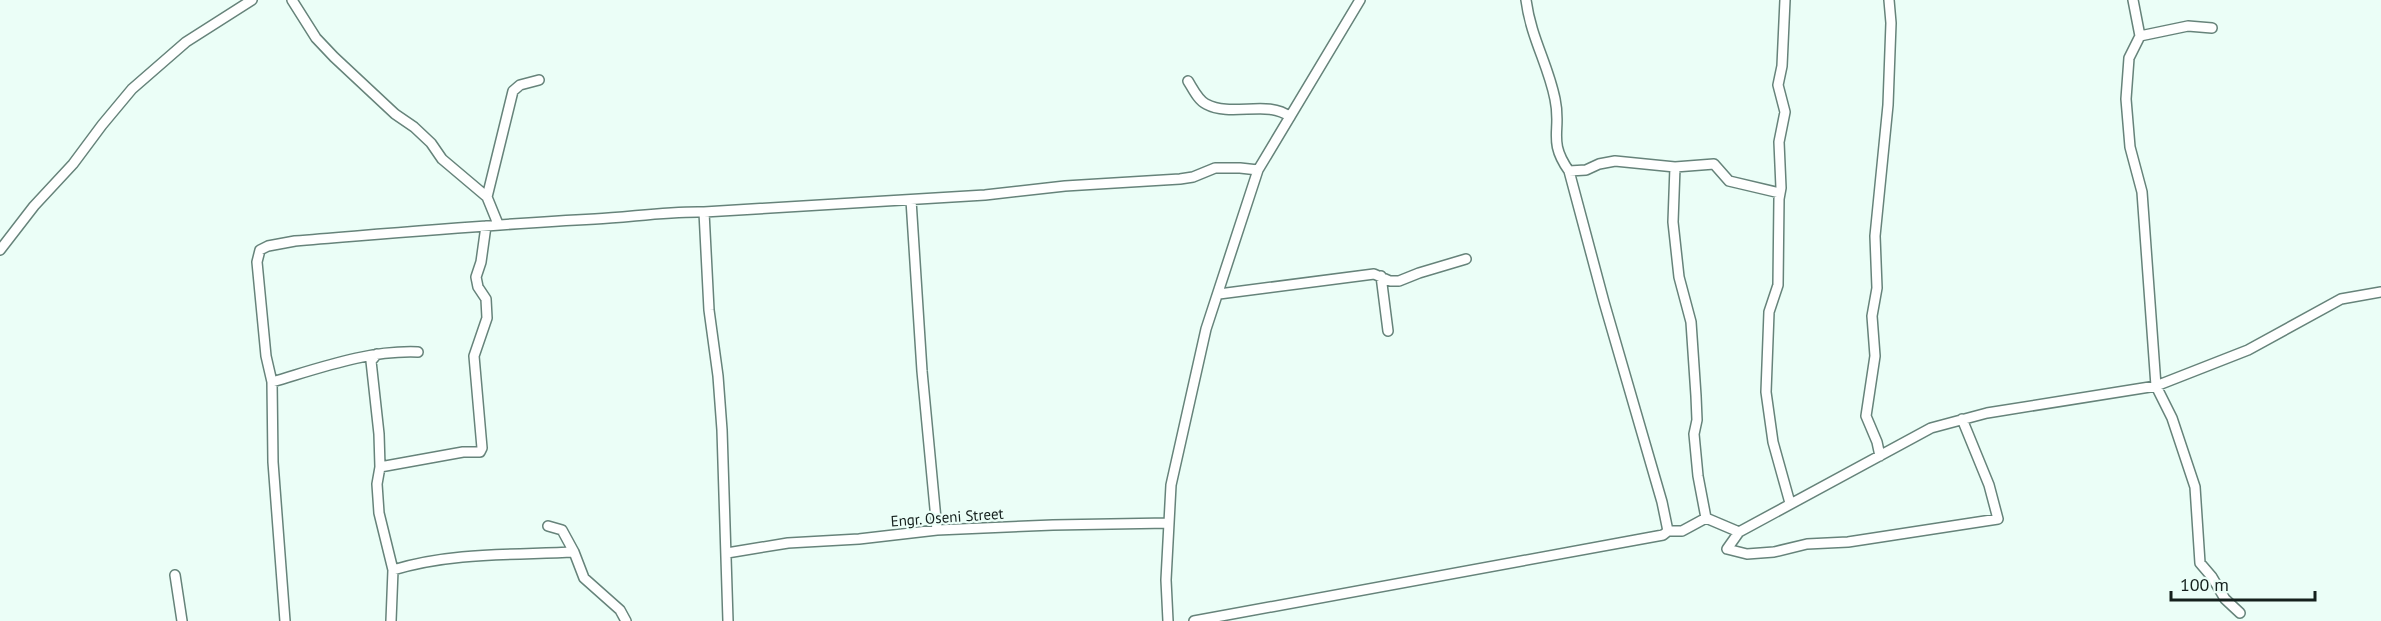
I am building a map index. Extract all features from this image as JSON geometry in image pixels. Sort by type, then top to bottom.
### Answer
[{"type":"street","points":[[0,250],[34,206],[74,164],[132,89],[186,42],[252,0]]},
{"type":"street","points":[[292,0],[316,38],[334,57],[396,114],[414,127],[431,143],[442,159],[487,197],[498,224]]},
{"type":"street","points":[[1168,621],[1166,580],[1171,485],[1206,329],[1258,170],[1360,0]]},
{"type":"street","points":[[1526,0],[1529,22],[1556,99],[1558,124],[1555,143],[1569,171],[1662,502],[1668,531]]},
{"type":"street","points":[[1785,0],[1782,66],[1778,86],[1785,112],[1779,142],[1778,285],[1769,312],[1766,392],[1773,442],[1790,503]]},
{"type":"street","points":[[1880,456],[1878,442],[1866,416],[1875,356],[1872,316],[1877,288],[1875,236],[1880,205],[1888,105],[1892,22],[1888,0]]},
{"type":"street","points":[[2133,0],[2140,36],[2129,58],[2126,99],[2130,147],[2142,192],[2156,386],[2172,418],[2177,439],[2184,451],[2195,487],[2200,563],[2224,599],[2240,613]]},
{"type":"street","points":[[2140,36],[2188,26],[2212,28]]},
{"type":"street","points":[[487,197],[513,91],[520,86],[539,80]]},
{"type":"street","points":[[1188,81],[1198,97],[1207,105],[1244,110],[1275,108],[1290,117]]},
{"type":"street","points":[[1569,171],[1586,171],[1599,164],[1615,161],[1675,167],[1714,164],[1729,181],[1780,193]]},
{"type":"street","points":[[1675,167],[1673,222],[1679,277],[1691,322],[1697,420],[1694,434],[1698,476],[1706,518]]},
{"type":"street","points":[[285,621],[273,462],[272,382],[266,356],[257,262],[260,250],[268,246],[295,241],[498,224],[630,217],[671,211],[704,212],[912,200],[1065,186],[1180,179],[1193,177],[1215,168],[1258,170]]},
{"type":"street","points":[[912,200],[922,371],[937,530]]},
{"type":"street","points":[[704,212],[709,310],[720,398],[728,621]]},
{"type":"street","points":[[381,467],[463,452],[480,452],[482,448],[474,356],[487,318],[486,299],[478,287],[476,277],[486,226]]},
{"type":"street","points":[[1219,294],[1374,274],[1400,281],[1466,259]]},
{"type":"street","points":[[1381,276],[1388,331]]},
{"type":"street","points":[[1962,419],[1989,485],[1998,519],[1848,542],[1807,544],[1774,552],[1747,554],[1727,549],[1739,532],[1931,428],[1962,419],[1987,413],[2156,386],[2248,350],[2341,299],[2381,292]]},
{"type":"street","points":[[272,382],[377,354],[393,351],[418,352]]},
{"type":"street","points":[[377,354],[371,361],[377,400],[381,467],[377,484],[379,513],[393,570],[392,621]]},
{"type":"street","points":[[1194,621],[1663,535],[1668,531],[1682,531],[1706,518]]},
{"type":"street","points":[[1706,518],[1739,532]]},
{"type":"street","name":"Engr. Oseni Street","points":[[727,553],[788,543],[859,539],[937,530],[1053,525],[1169,524]]},
{"type":"street","points":[[548,526],[562,530],[574,552],[584,579],[620,610],[626,621]]},
{"type":"street","points":[[393,570],[415,563],[500,553],[574,552]]},
{"type":"street","points":[[175,575],[182,621]]}]
